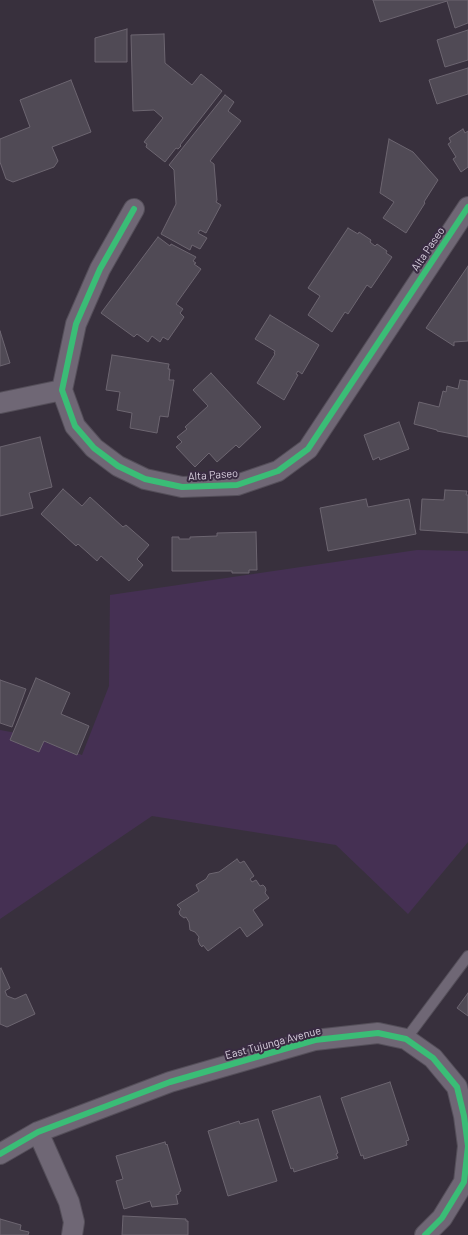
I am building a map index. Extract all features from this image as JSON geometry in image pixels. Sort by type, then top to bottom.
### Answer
[{"type":"street","name":"Alta Paseo","points":[[62,390],[75,426],[94,448],[118,466],[145,479],[182,487],[237,485],[278,471],[308,449],[468,207]]},
{"type":"street","points":[[0,403],[62,390],[76,324],[100,269],[134,210]]},
{"type":"street","name":"East Tujunga Avenue","points":[[0,1154],[38,1132],[170,1082],[315,1040],[378,1033],[406,1039],[433,1058],[457,1087],[464,1116],[468,1146],[464,1182],[442,1218],[425,1235]]},
{"type":"street","points":[[38,1132],[68,1202],[74,1222],[72,1235]]},
{"type":"lane","points":[[406,1039],[468,956]]},
{"type":"shaded area","points":[[417,550],[468,551],[468,842],[408,914],[336,845],[152,816],[0,919],[0,730],[22,734],[82,755],[109,686],[110,595]]},
{"type":"building","points":[[373,0],[468,0],[468,23],[455,28],[447,1],[380,22]]},
{"type":"building","points":[[127,29],[127,62],[95,62],[95,38]]},
{"type":"building","points":[[468,30],[468,60],[445,67],[437,40]]},
{"type":"building","points":[[164,34],[165,63],[192,85],[201,74],[222,91],[180,145],[181,146],[178,149],[176,148],[165,162],[146,147],[147,144],[144,142],[163,118],[154,110],[133,111],[131,35]]},
{"type":"building","points":[[468,68],[468,94],[437,104],[429,80]]},
{"type":"building","points":[[71,80],[91,132],[52,147],[58,161],[54,167],[13,182],[6,179],[0,162],[0,139],[30,127],[20,100]]},
{"type":"building","points":[[225,95],[234,102],[228,111],[241,121],[210,161],[214,164],[216,202],[221,205],[206,233],[200,230],[198,233],[207,238],[200,249],[192,245],[190,250],[161,234],[176,204],[174,170],[169,165]]},
{"type":"building","points":[[463,129],[465,133],[468,131],[468,167],[461,172],[453,159],[456,157],[448,144],[451,142],[449,138]]},
{"type":"building","points":[[389,139],[413,152],[438,180],[406,233],[383,218],[394,202],[380,193]]},
{"type":"building","points":[[348,228],[358,234],[359,232],[371,240],[370,242],[375,246],[377,244],[387,251],[386,253],[392,257],[371,288],[367,285],[348,314],[345,312],[332,332],[308,315],[320,296],[308,288]]},
{"type":"building","points":[[158,237],[170,246],[171,244],[196,257],[193,261],[196,263],[194,264],[201,269],[176,304],[183,309],[180,313],[184,317],[168,340],[163,337],[160,342],[152,336],[148,342],[137,334],[134,337],[101,313]]},
{"type":"building","points":[[468,266],[468,341],[454,342],[454,346],[426,328]]},
{"type":"building","points":[[270,315],[319,345],[302,374],[298,371],[296,374],[298,375],[284,400],[257,383],[275,354],[275,351],[255,339]]},
{"type":"building","points":[[0,331],[10,363],[0,366]]},
{"type":"building","points":[[112,355],[169,364],[169,380],[174,380],[168,417],[160,416],[157,433],[130,428],[132,413],[117,410],[120,392],[106,390]]},
{"type":"building","points":[[211,373],[261,427],[239,448],[236,445],[217,462],[209,453],[195,467],[176,447],[182,442],[177,437],[187,429],[185,427],[208,406],[193,390]]},
{"type":"building","points":[[460,380],[468,381],[468,437],[437,431],[414,424],[419,402],[439,407],[443,391],[446,392],[447,386],[458,389]]},
{"type":"building","points":[[399,422],[409,449],[380,460],[379,457],[373,460],[364,435]]},
{"type":"building","points":[[40,437],[52,487],[29,493],[33,508],[0,516],[0,447]]},
{"type":"building","points":[[63,489],[82,506],[90,497],[123,527],[126,525],[149,545],[137,559],[143,565],[129,581],[101,556],[97,561],[78,544],[76,546],[41,514]]},
{"type":"building","points":[[445,490],[467,491],[468,533],[420,530],[422,499],[444,500]]},
{"type":"building","points":[[366,499],[368,507],[409,499],[416,534],[328,551],[320,508]]},
{"type":"building","points":[[256,532],[257,570],[249,570],[249,573],[232,573],[232,571],[172,571],[172,537],[179,537],[179,539],[190,539],[190,537],[217,536],[217,533]]},
{"type":"building","points":[[36,678],[70,693],[61,714],[89,726],[77,755],[44,741],[39,752],[10,740]]},
{"type":"building","points":[[0,680],[26,689],[12,727],[0,723]]},
{"type":"building","points":[[237,859],[240,863],[244,861],[254,876],[250,879],[252,882],[256,880],[260,886],[263,885],[265,887],[265,893],[269,898],[253,910],[263,925],[247,937],[240,927],[208,951],[203,945],[202,947],[200,945],[198,940],[199,937],[195,932],[190,930],[189,922],[186,917],[184,918],[180,915],[179,912],[181,909],[177,905],[199,891],[196,885],[206,879],[209,874],[219,872]]},
{"type":"building","points":[[1,968],[10,988],[5,991],[7,996],[15,999],[26,994],[35,1014],[7,1027],[0,1024]]},
{"type":"building","points":[[468,993],[468,1016],[457,1008]]},
{"type":"building","points":[[390,1082],[409,1140],[406,1141],[407,1145],[364,1159],[363,1155],[361,1156],[341,1098]]},
{"type":"building","points":[[320,1096],[338,1153],[336,1154],[338,1158],[294,1172],[293,1168],[291,1169],[272,1111]]},
{"type":"building","points":[[258,1119],[277,1181],[228,1196],[208,1131],[239,1121],[240,1124]]},
{"type":"building","points":[[165,1142],[166,1145],[167,1144],[181,1191],[176,1195],[178,1204],[152,1207],[150,1201],[124,1209],[116,1181],[123,1179],[116,1156]]},
{"type":"building","points":[[123,1216],[186,1219],[186,1221],[188,1221],[188,1235],[122,1235]]},
{"type":"building","points":[[0,1219],[21,1225],[20,1230],[29,1232],[28,1235],[0,1235]]},
{"type":"cycle path","points":[[134,209],[100,269],[76,324],[62,390],[75,426],[94,448],[118,466],[145,479],[182,487],[237,485],[278,471],[308,449],[468,207]]},
{"type":"cycle path","points":[[0,1154],[38,1132],[170,1082],[315,1040],[378,1033],[406,1039],[433,1058],[457,1087],[464,1116],[468,1146],[464,1182],[442,1218],[425,1235]]}]
